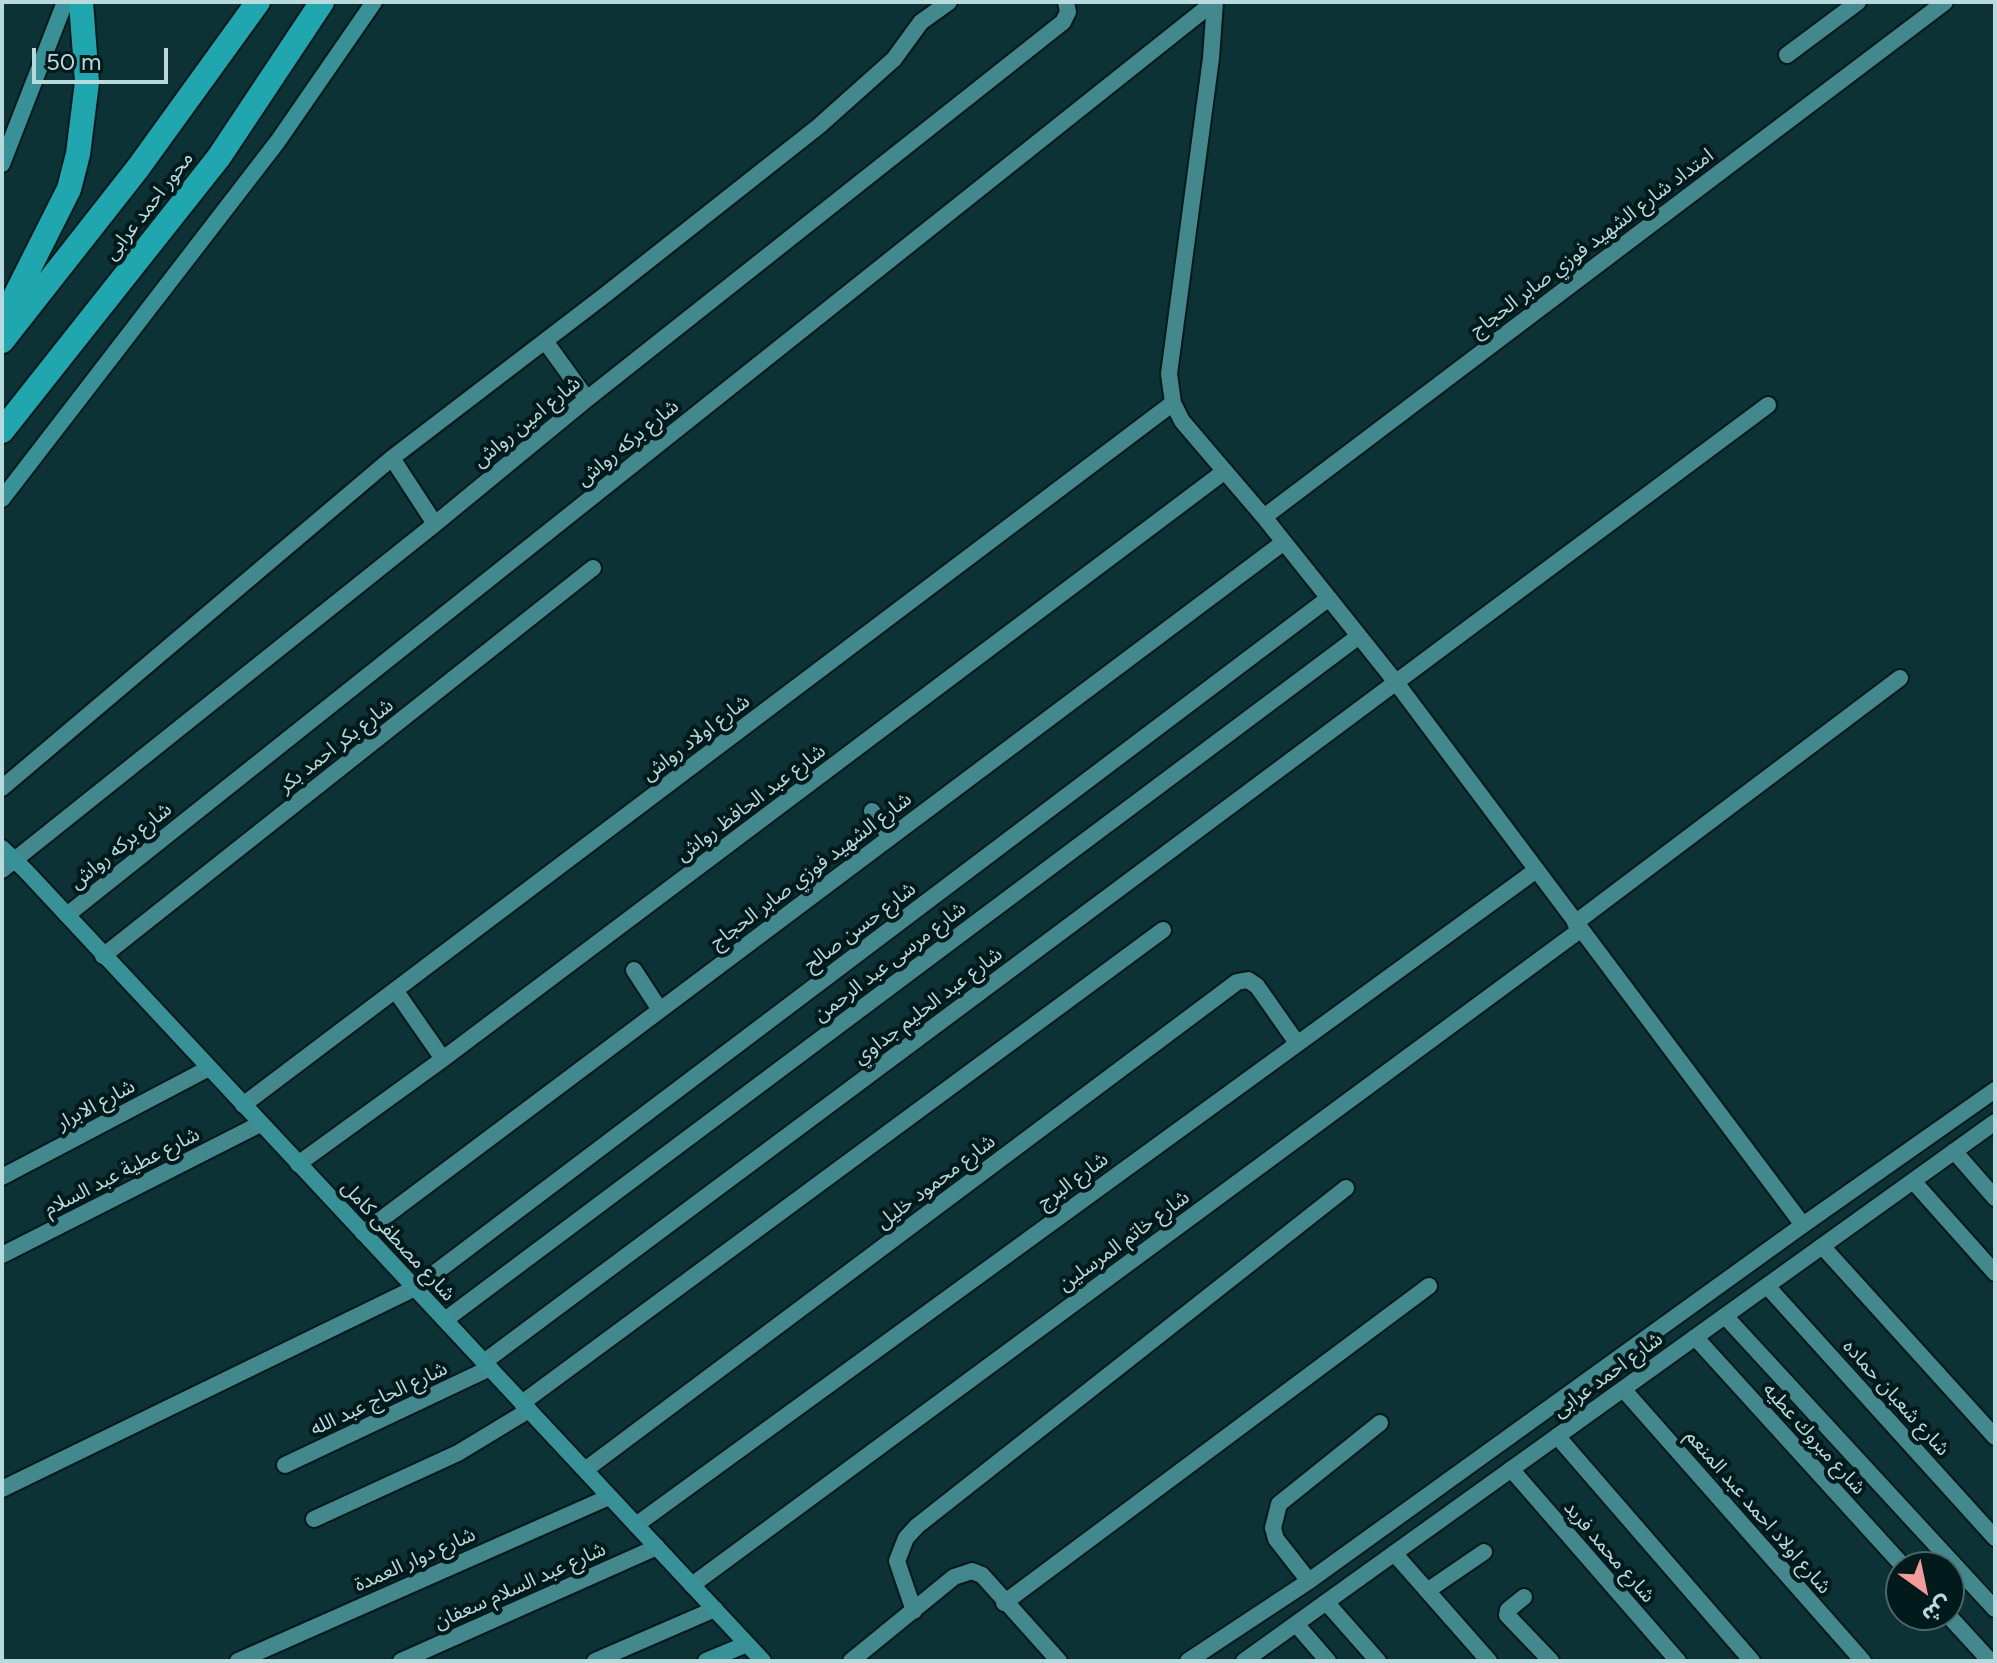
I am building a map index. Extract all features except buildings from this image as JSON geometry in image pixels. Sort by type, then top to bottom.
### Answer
[{"type":"highway","points":[[2,322],[69,189],[84,118],[86,45],[81,2]]},
{"type":"highway","name":"محور احمد عرابى","points":[[2,341],[204,80],[258,2]]},
{"type":"highway","name":"محور احمد عرابى","points":[[2,431],[219,157],[322,2]]},
{"type":"highway","points":[[69,189],[76,203],[83,207],[90,210],[106,208]]},
{"type":"street","points":[[2,164],[65,2]]},
{"type":"street","points":[[2,499],[278,141],[374,2]]},
{"type":"street","points":[[2,788],[392,458],[819,126],[894,59],[921,22],[949,2]]},
{"type":"street","name":"شارع امين رواش","points":[[9,865],[587,399],[1063,22],[1068,12],[1066,2]]},
{"type":"street","points":[[1215,2],[1211,58],[1169,374],[1173,403],[1182,421],[1264,517],[1395,681],[1803,1225]]},
{"type":"street","name":"شارع بركه رواش","points":[[67,915],[1215,2]]},
{"type":"street","points":[[1787,55],[1858,2]]},
{"type":"street","name":"امتداد شارع الشهيد فوزي صابر الحجاج","points":[[1264,517],[1945,2]]},
{"type":"street","points":[[55,31],[69,32],[86,45]]},
{"type":"street","points":[[545,341],[587,399]]},
{"type":"street","name":"شارع اولاد رواش","points":[[243,1105],[1173,403]]},
{"type":"street","name":"شارع عبد الحليم جداوي","points":[[487,1365],[1395,681],[1768,405]]},
{"type":"street","points":[[392,458],[435,524]]},
{"type":"street","name":"شارع عبد الحافظ رواش","points":[[298,1164],[443,1059],[1225,471]]},
{"type":"street","name":"شارع الشهيد فوزي صابر الحجاج","points":[[363,1233],[1284,542]]},
{"type":"street","name":"شارع بكر احمد بكر","points":[[103,956],[593,568]]},
{"type":"street","name":"شارع حسن صالح","points":[[2,1489],[415,1288],[1329,598]]},
{"type":"street","name":"شارع مرسى عبد الرحمن","points":[[445,1320],[1359,636]]},
{"type":"street","name":"شارع خاتم المرسلين","points":[[692,1585],[1578,927],[1900,678]]},
{"type":"street","points":[[872,811],[890,837]]},
{"type":"street","name":"شارع مصطفى كامل","points":[[2,848],[9,865],[67,915],[763,1661]]},
{"type":"street","name":"شارع البرج","points":[[636,1525],[1535,871]]},
{"type":"street","points":[[314,1519],[458,1453],[526,1407],[1163,930]]},
{"type":"street","points":[[634,970],[660,1010]]},
{"type":"street","name":"شارع محمود خليل","points":[[585,1470],[1237,982],[1248,980],[1257,986],[1297,1043]]},
{"type":"street","points":[[395,990],[443,1059]]},
{"type":"street","name":"شارع الابرار","points":[[2,1177],[209,1068]]},
{"type":"street","points":[[1188,1661],[1309,1581],[1995,1090]]},
{"type":"street","name":"شارع احمد عرابى","points":[[1244,1661],[1995,1122]]},
{"type":"street","name":"شارع عطية عبد السلام","points":[[2,1255],[260,1124]]},
{"type":"street","points":[[1954,1151],[1995,1198]]},
{"type":"street","points":[[1913,1181],[1995,1273]]},
{"type":"street","points":[[914,1611],[897,1561],[906,1538],[917,1526],[1346,1188]]},
{"type":"street","points":[[1822,1246],[1995,1437]]},
{"type":"street","points":[[1004,1603],[1429,1286]]},
{"type":"street","name":"شارع شعبان حماده","points":[[1767,1286],[1995,1538]]},
{"type":"street","points":[[1725,1316],[1995,1609]]},
{"type":"street","name":"شارع مبروك عطيه","points":[[1695,1337],[1889,1551]]},
{"type":"street","name":"شارع الحاج عبد الله","points":[[285,1465],[487,1365]]},
{"type":"street","name":"شارع اولاد احمد عبد المنعم","points":[[1623,1389],[1863,1661]]},
{"type":"street","points":[[1309,1581],[1276,1539],[1273,1528],[1279,1504],[1380,1423]]},
{"type":"street","points":[[1557,1436],[1752,1661]]},
{"type":"street","name":"شارع محمد فريد","points":[[1511,1469],[1678,1661]]},
{"type":"street","name":"شارع دوار العمدة","points":[[238,1661],[609,1497]]},
{"type":"street","name":"شارع عبد السلام سعفان","points":[[401,1661],[657,1547]]},
{"type":"street","points":[[1427,1591],[1484,1552]]},
{"type":"street","points":[[1394,1553],[1489,1661]]},
{"type":"street","points":[[851,1661],[954,1577],[972,1571],[982,1575],[1059,1661]]},
{"type":"street","points":[[1524,1597],[1508,1610],[1507,1615],[1551,1661]]},
{"type":"street","points":[[1326,1602],[1378,1661]]},
{"type":"street","points":[[595,1661],[715,1609]]},
{"type":"street","points":[[1296,1624],[1328,1661]]},
{"type":"street","points":[[1963,1631],[1990,1661]]},
{"type":"street","points":[[706,1661],[747,1644]]}]
